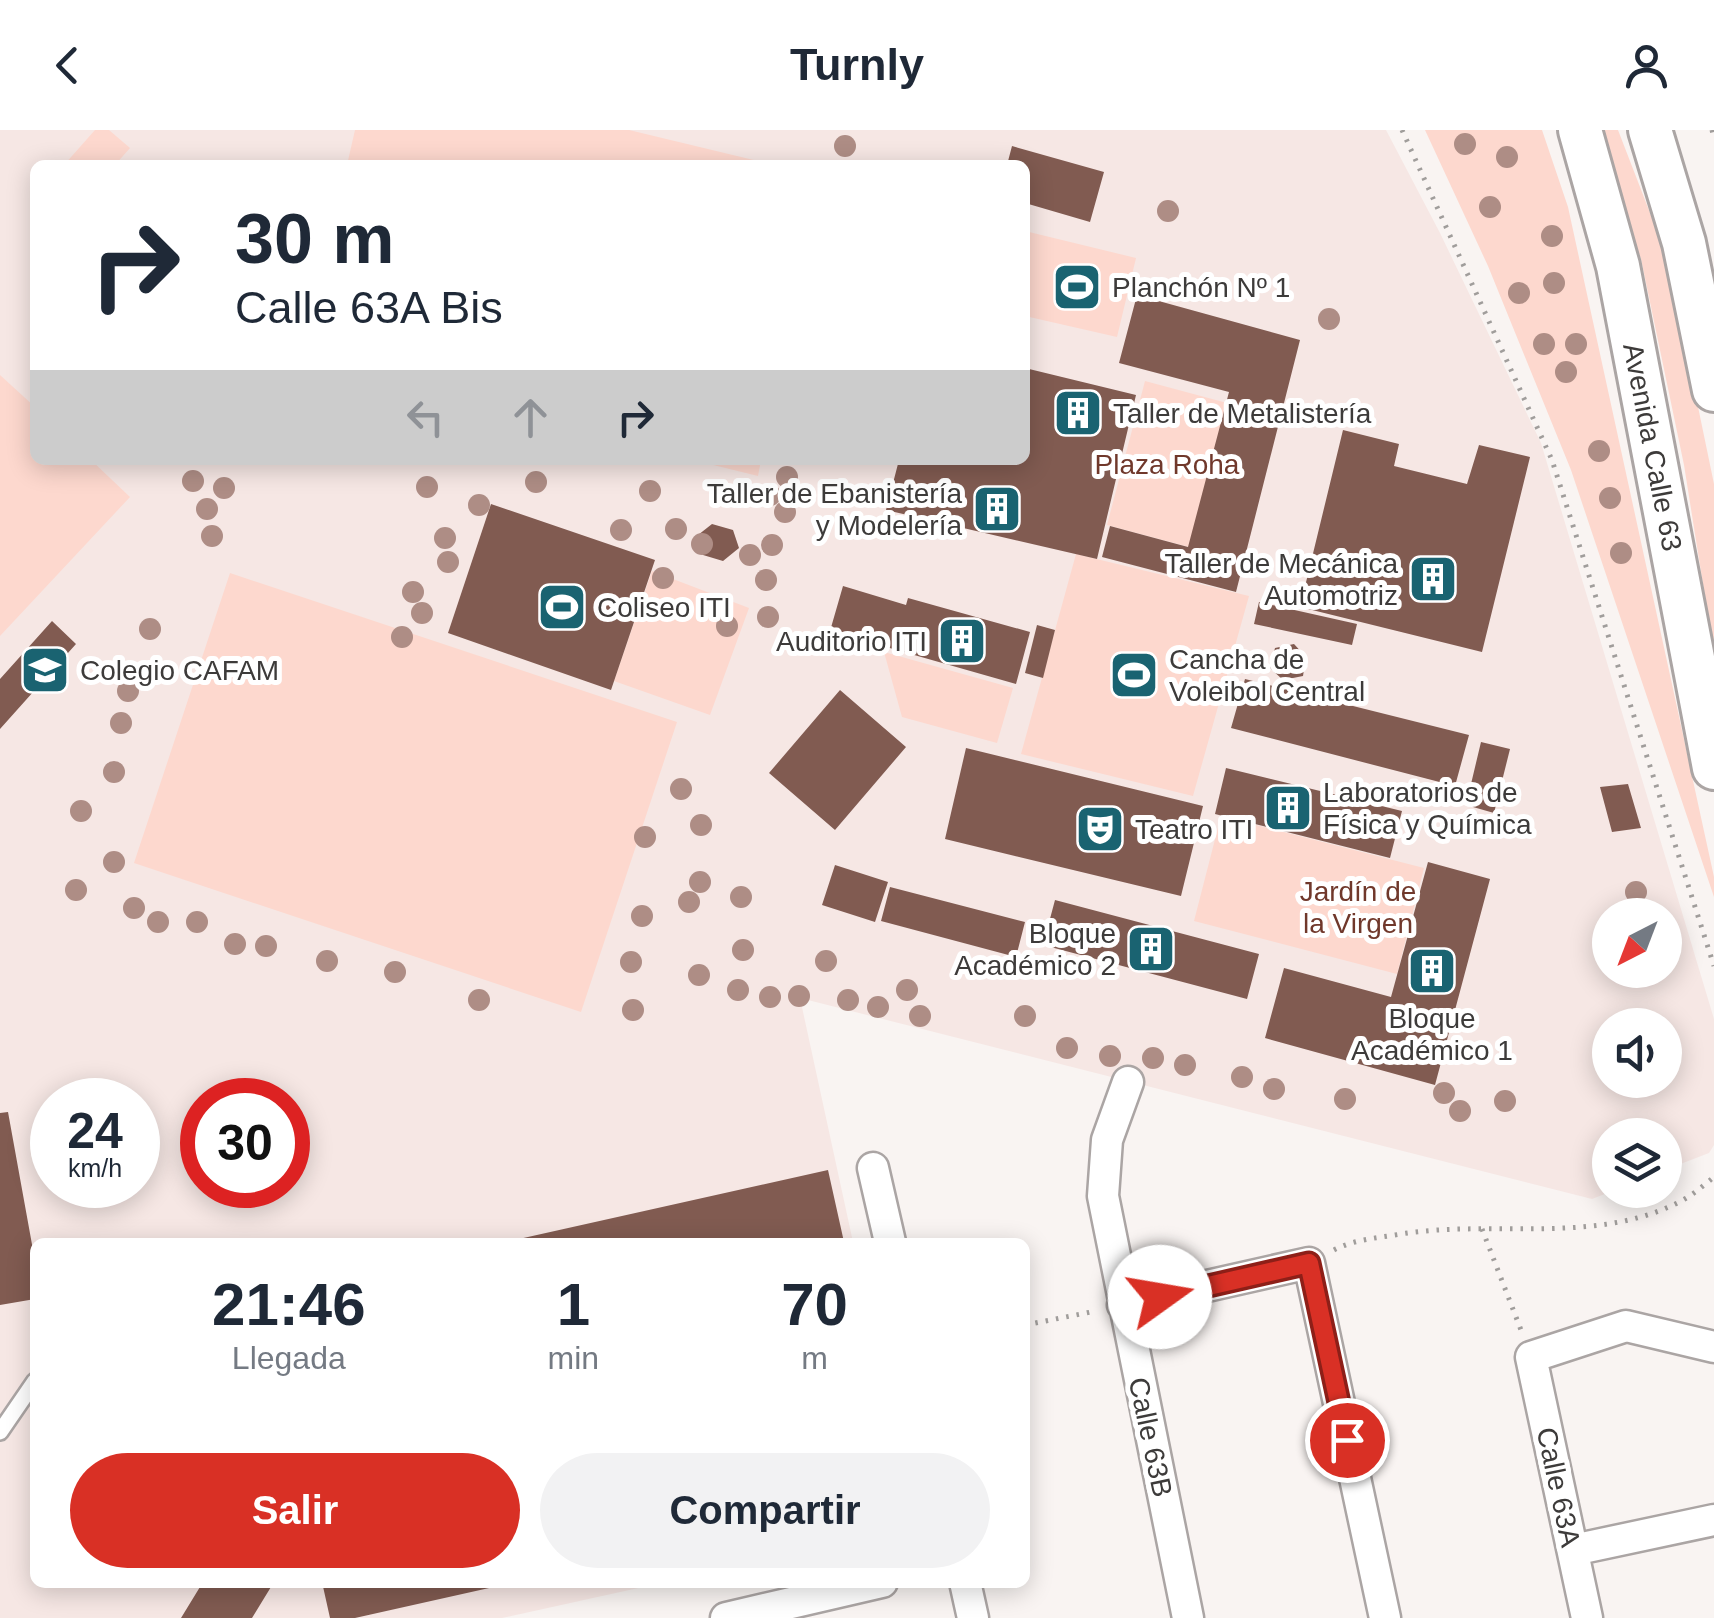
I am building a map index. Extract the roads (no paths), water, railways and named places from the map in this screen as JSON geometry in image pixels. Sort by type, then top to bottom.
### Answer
[{"type":"main road","name":"Avenida Calle 63","points":[[1580,130],[1618,266],[1714,768]]},
{"type":"main road","points":[[1650,130],[1684,242],[1714,390]]},
{"type":"street","name":"Calle 63B","points":[[1128,1082],[1107,1140],[1103,1196],[1188,1618]]},
{"type":"street","points":[[873,1168],[889,1238]]},
{"type":"street","points":[[1124,1305],[1309,1263],[1385,1618]]},
{"type":"street","name":"Calle 63A","points":[[1587,1618],[1531,1356],[1626,1326],[1714,1347]]},
{"type":"street","points":[[1573,1550],[1714,1520]]},
{"type":"street","points":[[726,1618],[856,1588]]},
{"type":"street","points":[[966,1588],[973,1618]]},
{"type":"lane","points":[[0,1432],[30,1388]]},
{"type":"place","name":"Planchón Nº 1","points":[[1077,287]]},
{"type":"place","name":"Taller de Metalistería","points":[[1078,413]]},
{"type":"place","name":"Taller de Ebanistería y Modelería","points":[[997,509]]},
{"type":"place","name":"Taller de Mecánica Automotriz","points":[[1433,579]]},
{"type":"place","name":"Coliseo ITI","points":[[562,607]]},
{"type":"place","name":"Auditorio ITI","points":[[962,641]]},
{"type":"place","name":"Colegio CAFAM","points":[[45,670]]},
{"type":"place","name":"Cancha de Voleibol Central","points":[[1134,675]]},
{"type":"place","name":"Laboratorios de Física y Química","points":[[1288,808]]},
{"type":"place","name":"Teatro ITI","points":[[1100,829]]},
{"type":"place","name":"Bloque Académico 2","points":[[1151,949]]},
{"type":"place","name":"Bloque Académico 1","points":[[1432,971]]},
{"type":"park label","name":"Plaza Roha","points":[[1167,464]]},
{"type":"park label","name":"Jardín de la Virgen","points":[[1358,907]]}]
